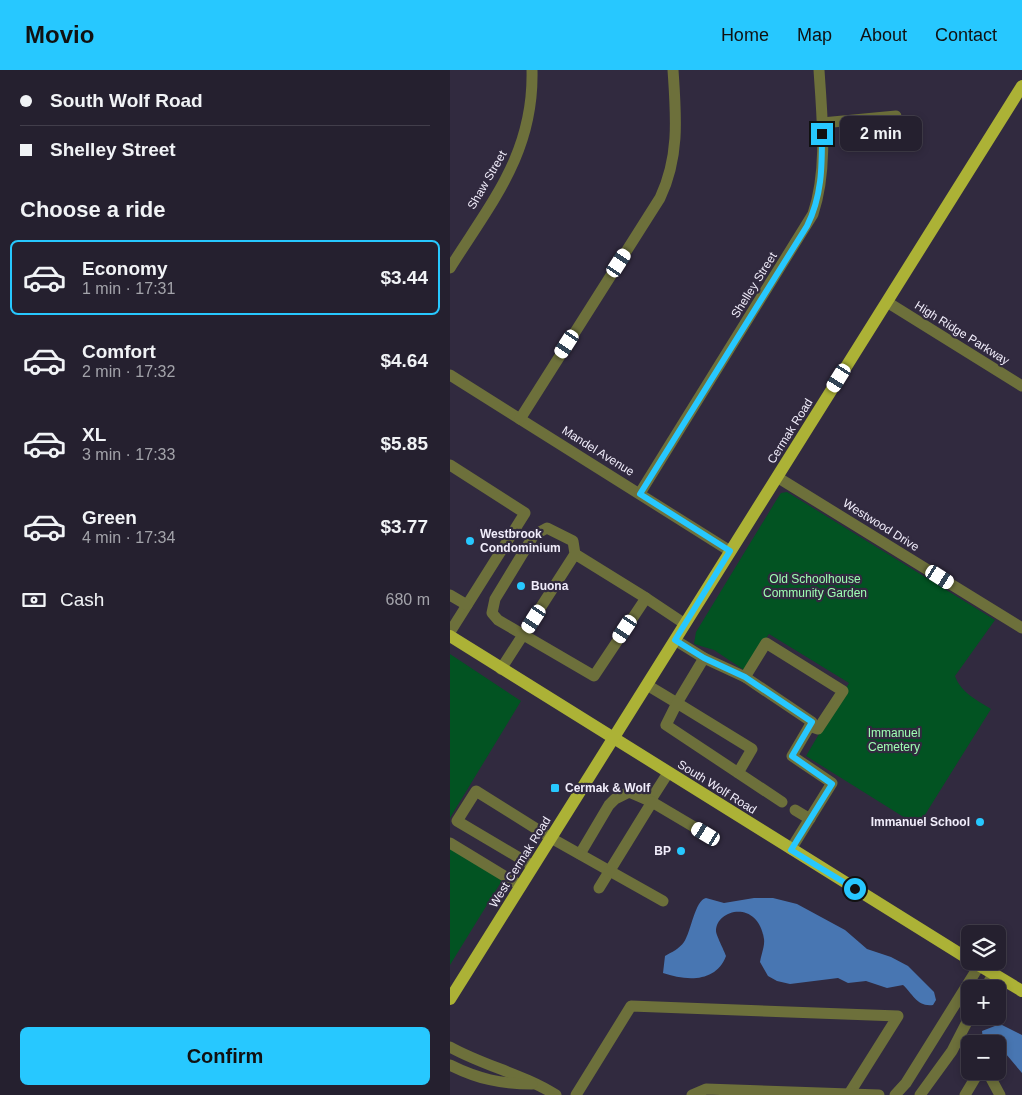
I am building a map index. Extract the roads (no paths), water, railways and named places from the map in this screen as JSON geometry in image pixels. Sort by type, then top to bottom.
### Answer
[{"type":"main road","name":"Cermak Road","points":[[613,739],[1022,86]]},
{"type":"main road","name":"South Wolf Road","points":[[450,636],[961,954]]},
{"type":"main road","name":"West Cermak Road","points":[[450,999],[613,739]]},
{"type":"main road","name":"South Wolf Road","points":[[987,970],[1022,991]]},
{"type":"street","name":"Shaw Street","points":[[450,268],[502,186],[521,149],[530,112],[532,70]]},
{"type":"street","points":[[520,419],[660,198],[668,181],[676,141],[673,70]]},
{"type":"street","name":"Shelley Street","points":[[640,494],[807,226],[818,198],[820,183],[822,122],[819,70]]},
{"type":"street","points":[[822,122],[896,116]]},
{"type":"street","name":"High Ridge Parkway","points":[[887,302],[1022,386]]},
{"type":"street","name":"Mandel Avenue","points":[[450,375],[730,551]]},
{"type":"street","points":[[450,465],[525,513],[450,632]]},
{"type":"street","name":"Westwood Drive","points":[[777,476],[1022,628]]},
{"type":"street","points":[[502,669],[523,635],[575,554],[573,541],[547,528],[534,535],[495,598],[492,613],[523,635],[594,676],[646,598]]},
{"type":"street","points":[[575,554],[685,624]]},
{"type":"street","points":[[450,595],[467,605]]},
{"type":"street","points":[[675,640],[704,658],[745,677],[812,722],[792,756],[832,784],[791,850]]},
{"type":"street","points":[[745,677],[766,643],[843,691],[818,729],[810,726]]},
{"type":"street","points":[[704,658],[677,703],[666,726],[782,802]]},
{"type":"street","points":[[647,685],[752,749],[738,773]]},
{"type":"street","points":[[599,888],[668,773]]},
{"type":"street","points":[[533,866],[457,821],[476,791],[551,838],[663,901]]},
{"type":"street","points":[[580,854],[609,805],[630,792],[706,834]]},
{"type":"street","points":[[795,810],[810,819]]},
{"type":"street","points":[[450,843],[521,886]]},
{"type":"street","points":[[895,1095],[907,1089],[970,970]]},
{"type":"street","points":[[990,980],[993,974]]},
{"type":"street","points":[[576,1095],[631,1006],[898,1016],[849,1094]]},
{"type":"street","points":[[920,1095],[952,1050],[965,1025]]},
{"type":"street","points":[[450,1047],[468,1057],[516,1074],[556,1095]]},
{"type":"street","points":[[450,1065],[481,1079],[497,1083],[532,1084]]},
{"type":"street","points":[[965,1095],[974,1080]]},
{"type":"street","points":[[991,1080],[1000,1095]]},
{"type":"street","points":[[692,1095],[706,1089],[879,1095]]},
{"type":"water","points":[[706,898],[724,903],[754,898],[773,898],[797,904],[845,930],[867,949],[891,957],[908,966],[934,992],[936,1000],[933,1005],[923,1004],[903,985],[887,988],[866,981],[848,983],[838,978],[790,984],[777,981],[768,976],[760,962],[764,939],[760,926],[754,918],[746,913],[738,912],[730,913],[718,923],[716,933],[726,956],[715,971],[699,978],[681,978],[663,973],[665,956],[684,942],[699,904]]},
{"type":"water","points":[[1002,1025],[1022,1035],[1022,1073],[1006,1054],[1006,1035],[982,1035],[982,1031]]},
{"type":"place","name":"Westbrook Condominium","points":[[470,541]]},
{"type":"place","name":"Buona","points":[[521,586]]},
{"type":"place","name":"Cermak & Wolf","points":[[555,788]]},
{"type":"place","name":"Immanuel School","points":[[980,822]]},
{"type":"place","name":"BP","points":[[681,851]]},
{"type":"park label","name":"Old Schoolhouse Community Garden","points":[[815,586]]},
{"type":"park label","name":"Immanuel Cemetery","points":[[894,740]]}]
